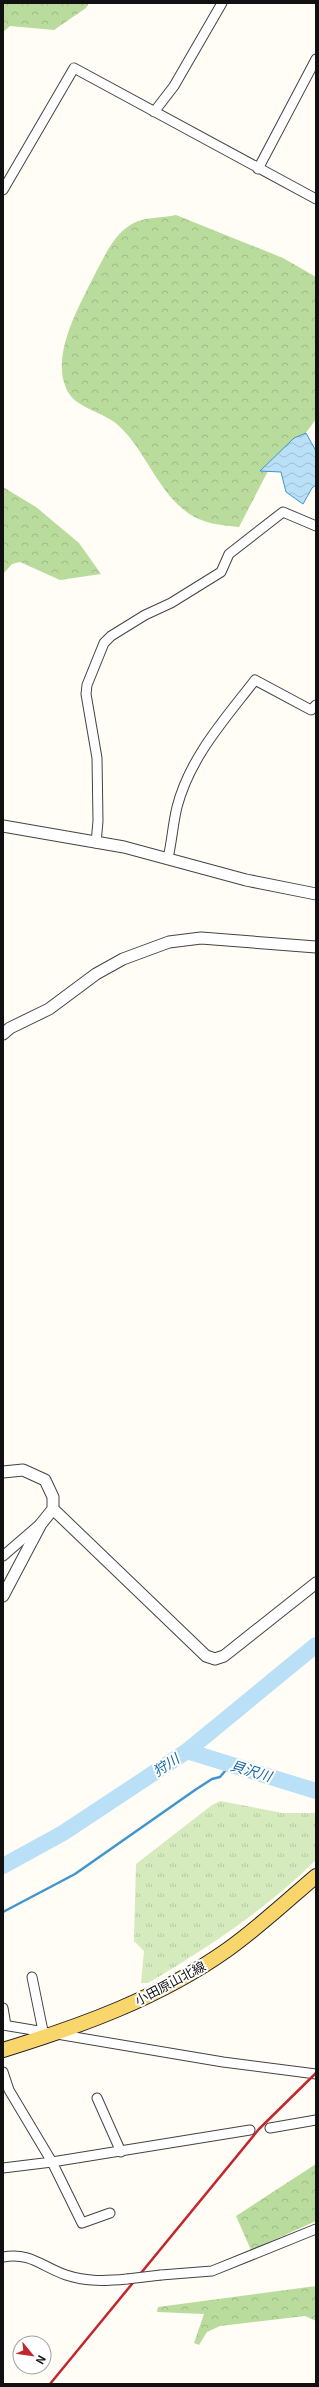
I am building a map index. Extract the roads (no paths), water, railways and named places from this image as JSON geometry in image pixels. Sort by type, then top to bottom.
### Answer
[{"type":"main road","name":"小田原山北線","points":[[3,2050],[58,2033],[148,1997],[192,1973],[228,1949],[316,1876]]},
{"type":"street","points":[[154,112],[174,86],[222,3]]},
{"type":"street","points":[[258,169],[316,59]]},
{"type":"street","points":[[3,190],[74,68],[258,169],[316,199]]},
{"type":"street","points":[[96,842],[98,822],[97,758],[86,694],[87,685],[104,643],[116,632],[145,615],[171,604],[221,572],[229,554],[283,512],[316,526]]},
{"type":"street","points":[[168,858],[177,807],[193,766],[204,746],[255,680],[311,710],[316,705]]},
{"type":"street","points":[[4,830],[96,842],[168,858],[246,880],[316,894]]},
{"type":"street","points":[[3,1034],[10,1028],[49,1008],[96,974],[122,959],[169,942],[201,938],[316,947]]},
{"type":"street","points":[[3,1472],[23,1470],[45,1480],[53,1496],[53,1509],[41,1524],[3,1596]]},
{"type":"street","points":[[53,1509],[201,1653],[210,1658],[224,1656],[316,1583]]},
{"type":"street","points":[[3,1556],[41,1524]]},
{"type":"street","points":[[32,1977],[43,2031]]},
{"type":"street","points":[[3,2008],[4,2025],[215,2061],[316,2074]]},
{"type":"street","points":[[3,2072],[9,2090],[52,2162],[82,2223],[110,2213]]},
{"type":"street","points":[[97,2098],[121,2152]]},
{"type":"street","points":[[270,2128],[316,2120]]},
{"type":"street","points":[[3,2168],[121,2152],[250,2130]]},
{"type":"street","points":[[3,2257],[22,2256],[65,2275],[85,2280],[127,2279],[212,2271],[316,2228]]},
{"type":"water","points":[[306,433],[316,451],[316,485],[312,488],[303,504],[286,492],[281,472],[260,471],[294,438]]},
{"type":"waterway","name":"狩川","points":[[3,1866],[63,1833],[187,1751],[316,1645]]},
{"type":"waterway","name":"貝沢川","points":[[187,1751],[316,1791]]},
{"type":"waterway","points":[[3,1912],[75,1874],[195,1790],[212,1779],[220,1777],[231,1764]]},
{"type":"railway","points":[[50,2384],[259,2129],[316,2073]]}]
